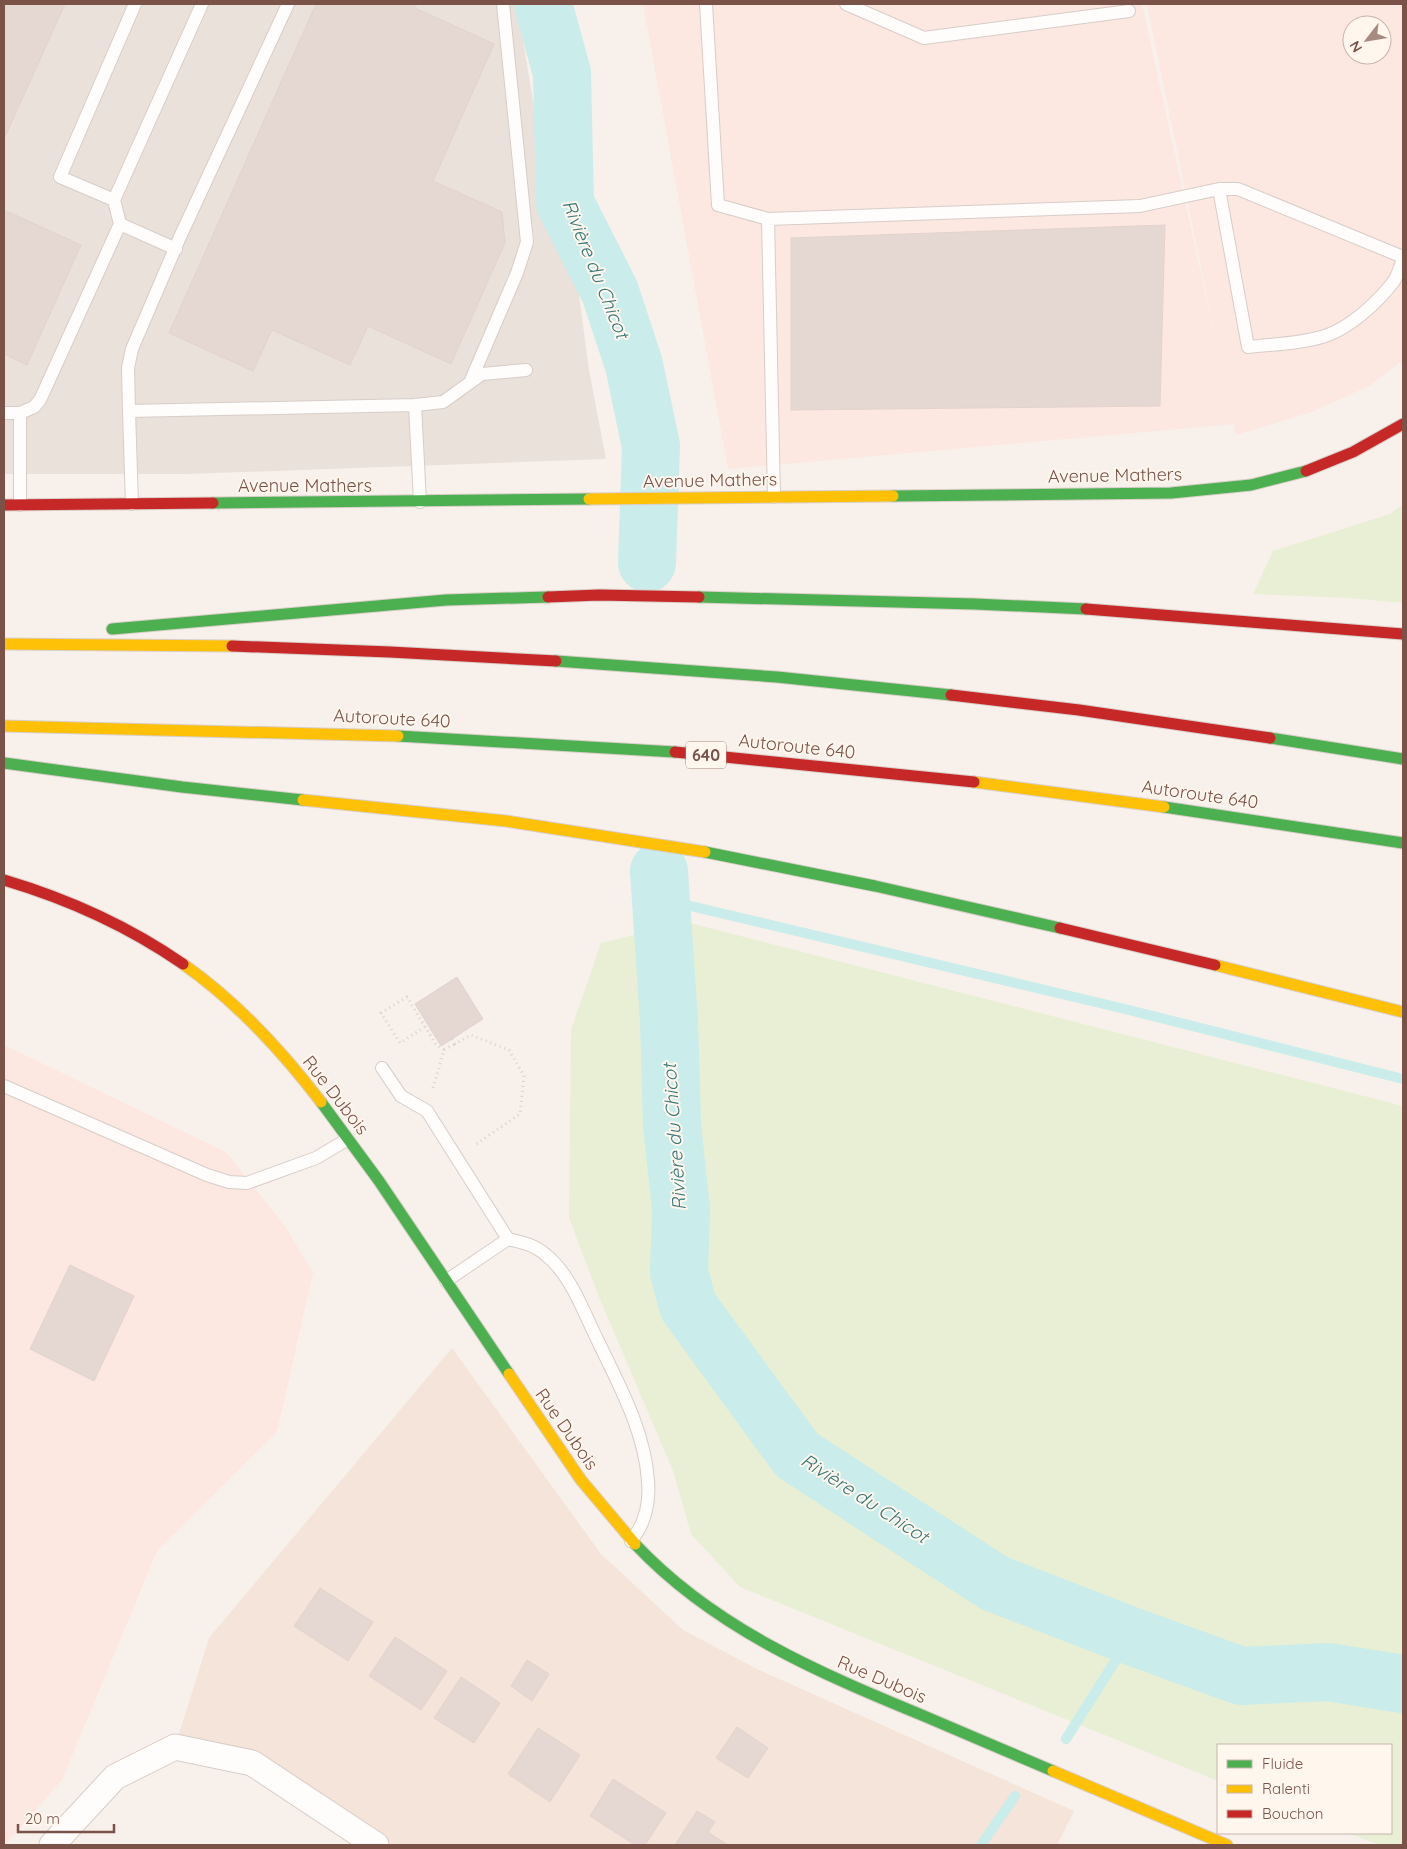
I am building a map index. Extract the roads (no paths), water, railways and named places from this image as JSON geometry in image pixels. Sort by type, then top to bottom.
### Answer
[{"type":"main road","name":"Avenue Mathers","points":[[4,505],[1171,493],[1236,488],[1272,481],[1330,461],[1366,445],[1403,424]]},
{"type":"main road","points":[[102,630],[446,600],[598,595],[975,604],[1109,610],[1403,634]]},
{"type":"main road","points":[[4,638],[72,632]]},
{"type":"main road","points":[[4,644],[194,646],[368,651],[776,677],[1034,704],[1212,728],[1403,759]]},
{"type":"main road","name":"Autoroute 640","points":[[4,726],[394,734],[740,758],[955,779],[1125,800],[1403,843]]},
{"type":"main road","points":[[4,763],[182,788],[506,821],[732,856],[1111,939],[1403,1012]]},
{"type":"main road","name":"Rue Dubois","points":[[4,880],[76,904],[141,937],[191,970],[245,1015],[267,1038],[348,1139],[568,1463],[597,1502],[631,1541],[707,1607],[732,1624],[788,1656],[882,1699],[1227,1845]]},
{"type":"street","points":[[52,1845],[115,1776],[175,1747],[252,1764],[376,1845]]},
{"type":"lane","points":[[114,200],[60,177],[135,4]]},
{"type":"lane","points":[[4,413],[20,413],[34,407],[40,400],[120,224],[114,200],[202,4]]},
{"type":"lane","points":[[132,504],[128,368],[132,349],[288,4]]},
{"type":"lane","points":[[129,411],[415,405],[443,402],[452,398],[471,380],[517,273],[527,242],[503,4]]},
{"type":"lane","points":[[706,4],[718,205],[768,219],[1140,206],[1219,189],[1238,189],[1403,258],[1395,279],[1381,295],[1342,327],[1326,336],[1248,347],[1219,189]]},
{"type":"lane","points":[[846,4],[924,38],[1129,11]]},
{"type":"lane","points":[[768,219],[774,497]]},
{"type":"lane","points":[[120,224],[176,249]]},
{"type":"lane","points":[[471,380],[494,372],[526,370]]},
{"type":"lane","points":[[415,405],[420,502]]},
{"type":"lane","points":[[20,413],[20,505]]},
{"type":"lane","points":[[382,1068],[401,1096],[426,1111],[508,1239]]},
{"type":"lane","points":[[4,1086],[207,1175],[229,1182],[247,1183],[273,1174],[316,1158],[348,1139]]},
{"type":"lane","points":[[446,1281],[508,1239],[528,1243],[546,1254],[557,1266],[580,1303],[624,1396],[642,1445],[648,1480],[648,1500],[643,1521],[631,1541]]},
{"type":"waterway","name":"Rivière du Chicot","points":[[543,4],[562,73],[565,203],[610,292],[634,365],[651,446],[647,563]]},
{"type":"waterway","name":"Rivière du Chicot","points":[[659,871],[669,1021],[672,1125],[681,1209],[679,1272],[688,1306],[797,1455],[994,1583],[1131,1636],[1241,1676],[1328,1672],[1403,1684]]},
{"type":"waterway","points":[[661,899],[1129,1010],[1403,1079]]},
{"type":"waterway","points":[[1066,1739],[1131,1636]]},
{"type":"waterway","points":[[981,1845],[1015,1796]]}]
